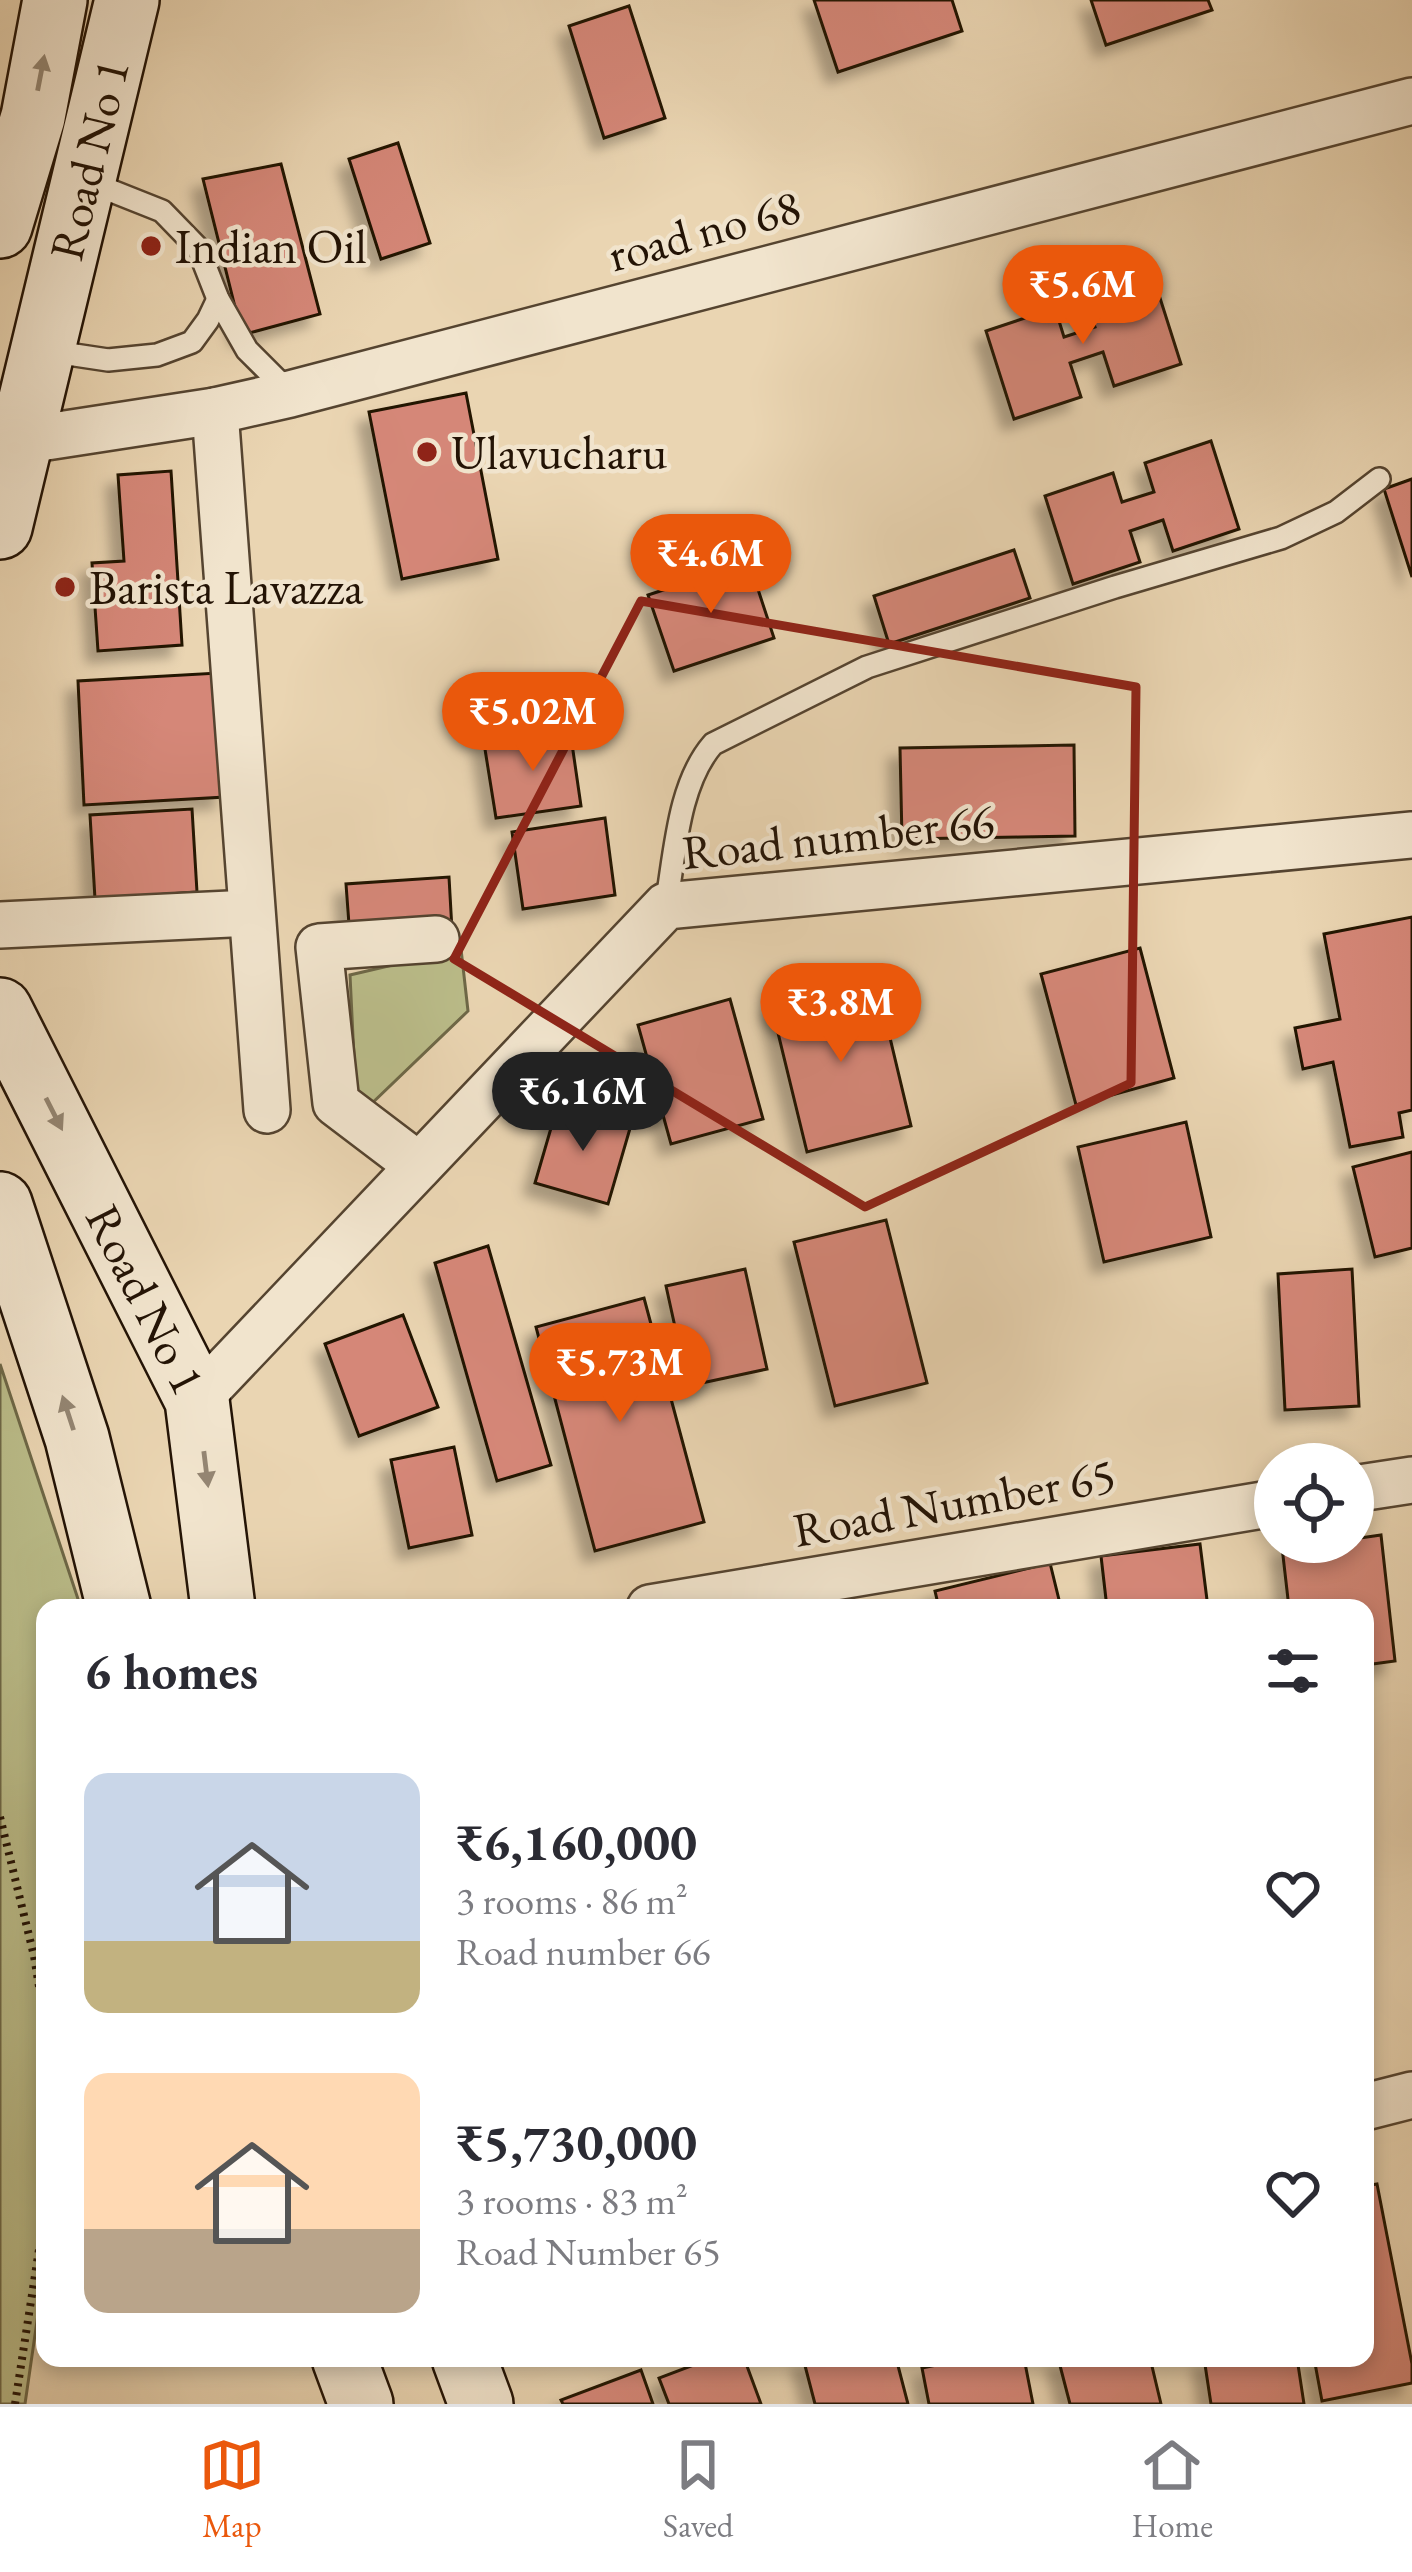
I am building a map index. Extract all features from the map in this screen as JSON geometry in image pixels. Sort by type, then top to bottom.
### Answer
[{"type":"main road","points":[[0,226],[33,117],[55,0]]},
{"type":"main road","name":"Road No 1","points":[[0,527],[127,0]]},
{"type":"main road","name":"Road No 1","points":[[0,1010],[197,1400],[222,1599]]},
{"type":"main road","points":[[0,1204],[76,1438],[117,1599]]},
{"type":"main road","points":[[347,2367],[361,2404]]},
{"type":"main road","points":[[467,2367],[481,2404]]},
{"type":"street","name":"road no 68","points":[[20,441],[215,411],[290,394],[1412,101]]},
{"type":"street","points":[[215,411],[267,1110]]},
{"type":"street","name":"Road number 66","points":[[197,1400],[666,906],[1412,835]]},
{"type":"street","points":[[0,925],[251,913]]},
{"type":"street","points":[[419,1166],[336,1103],[319,947],[436,939]]},
{"type":"street","points":[[1374,1486],[1412,1480]]},
{"type":"street","name":"Road Number 65","points":[[704,1599],[1254,1507]]},
{"type":"street","points":[[1374,2105],[1412,2095]]},
{"type":"lane","points":[[83,180],[162,212],[198,248],[218,299],[247,350],[290,394]]},
{"type":"lane","points":[[41,350],[108,360],[158,355],[191,342],[218,299]]},
{"type":"lane","points":[[666,906],[687,788],[698,761],[713,744],[736,730],[867,667],[1281,538],[1336,512],[1379,479]]},
{"type":"path","points":[[0,1817],[36,1968]]},
{"type":"path","points":[[15,2404],[36,2269]]},
{"type":"highlighted area","points":[[641,601],[1136,687],[1131,1083],[865,1207],[454,959]]},
{"type":"green space","points":[[461,949],[468,1011],[367,1108],[356,1099],[350,975]]},
{"type":"green space","points":[[0,1364],[78,1599],[36,1599],[36,2328],[25,2404],[0,2404]]},
{"type":"building","points":[[814,0],[952,0],[962,31],[838,72]]},
{"type":"building","points":[[1091,0],[1208,0],[1212,10],[1106,45]]},
{"type":"building","points":[[629,6],[665,118],[604,138],[569,26]]},
{"type":"building","points":[[398,143],[430,243],[381,259],[349,159]]},
{"type":"building","points":[[281,164],[320,314],[242,335],[203,179]]},
{"type":"building","points":[[1153,276],[1181,364],[1114,386],[1103,352],[1070,363],[1081,397],[1014,419],[986,331],[1055,308],[1064,337],[1095,327],[1086,298]]},
{"type":"building","points":[[466,393],[498,559],[402,579],[369,412]]},
{"type":"building","points":[[1211,441],[1239,529],[1173,551],[1163,520],[1130,531],[1140,562],[1073,584],[1045,496],[1113,473],[1122,502],[1154,492],[1145,463]]},
{"type":"building","points":[[171,471],[182,645],[98,651],[92,563],[124,561],[118,475]]},
{"type":"building","points":[[1412,479],[1412,577],[1384,489]]},
{"type":"building","points":[[1014,550],[1030,598],[889,644],[874,596]]},
{"type":"building","points":[[749,562],[774,638],[674,671],[648,595]]},
{"type":"building","points":[[218,673],[225,797],[84,805],[78,681]]},
{"type":"building","points":[[570,730],[581,806],[496,818],[484,743]]},
{"type":"building","points":[[1074,745],[1075,836],[902,839],[900,748]]},
{"type":"building","points":[[192,809],[197,892],[95,899],[90,815]]},
{"type":"building","points":[[605,818],[615,895],[523,909],[512,832]]},
{"type":"building","points":[[449,877],[452,930],[350,938],[346,884]]},
{"type":"building","points":[[1412,917],[1412,1110],[1399,1113],[1403,1137],[1350,1147],[1333,1062],[1303,1069],[1295,1028],[1340,1019],[1324,934]]},
{"type":"building","points":[[1140,948],[1174,1078],[1076,1105],[1041,974]]},
{"type":"building","points":[[876,979],[911,1126],[807,1152],[771,1004]]},
{"type":"building","points":[[730,999],[763,1119],[671,1144],[638,1025]]},
{"type":"building","points":[[558,1104],[631,1125],[608,1204],[535,1183]]},
{"type":"building","points":[[1186,1122],[1211,1237],[1104,1262],[1078,1147]]},
{"type":"building","points":[[1412,1152],[1412,1248],[1375,1257],[1353,1167]]},
{"type":"building","points":[[886,1220],[927,1383],[835,1406],[794,1242]]},
{"type":"building","points":[[488,1246],[551,1465],[497,1481],[435,1263]]},
{"type":"building","points":[[745,1269],[767,1369],[688,1386],[666,1286]]},
{"type":"building","points":[[1352,1269],[1359,1406],[1285,1410],[1278,1274]]},
{"type":"building","points":[[644,1298],[704,1522],[595,1551],[536,1327]]},
{"type":"building","points":[[403,1315],[438,1407],[359,1436],[325,1344]]},
{"type":"building","points":[[454,1447],[472,1535],[409,1548],[391,1460]]},
{"type":"building","points":[[1381,1535],[1395,1661],[1374,1664],[1374,1599],[1288,1599],[1284,1563],[1374,1563],[1374,1536]]},
{"type":"building","points":[[1200,1544],[1207,1599],[1106,1599],[1101,1556]]},
{"type":"building","points":[[1050,1563],[1059,1599],[937,1599],[935,1591]]},
{"type":"building","points":[[1374,2184],[1412,2383],[1322,2401],[1316,2367],[1374,2367]]},
{"type":"building","points":[[688,2367],[747,2367],[761,2404],[669,2404],[659,2378]]},
{"type":"building","points":[[805,2367],[898,2367],[908,2404],[815,2404]]},
{"type":"building","points":[[1026,2367],[1033,2404],[929,2404],[922,2368]]},
{"type":"building","points":[[1060,2367],[1152,2367],[1161,2404],[1070,2404]]},
{"type":"building","points":[[1205,2367],[1298,2367],[1304,2404],[1211,2404]]},
{"type":"building","points":[[641,2370],[653,2404],[563,2404],[561,2400]]},
{"type":"place","name":"Indian Oil","points":[[151,246]]},
{"type":"place","name":"Ulavucharu","points":[[427,452]]},
{"type":"place","name":"Barista Lavazza","points":[[65,587]]}]
